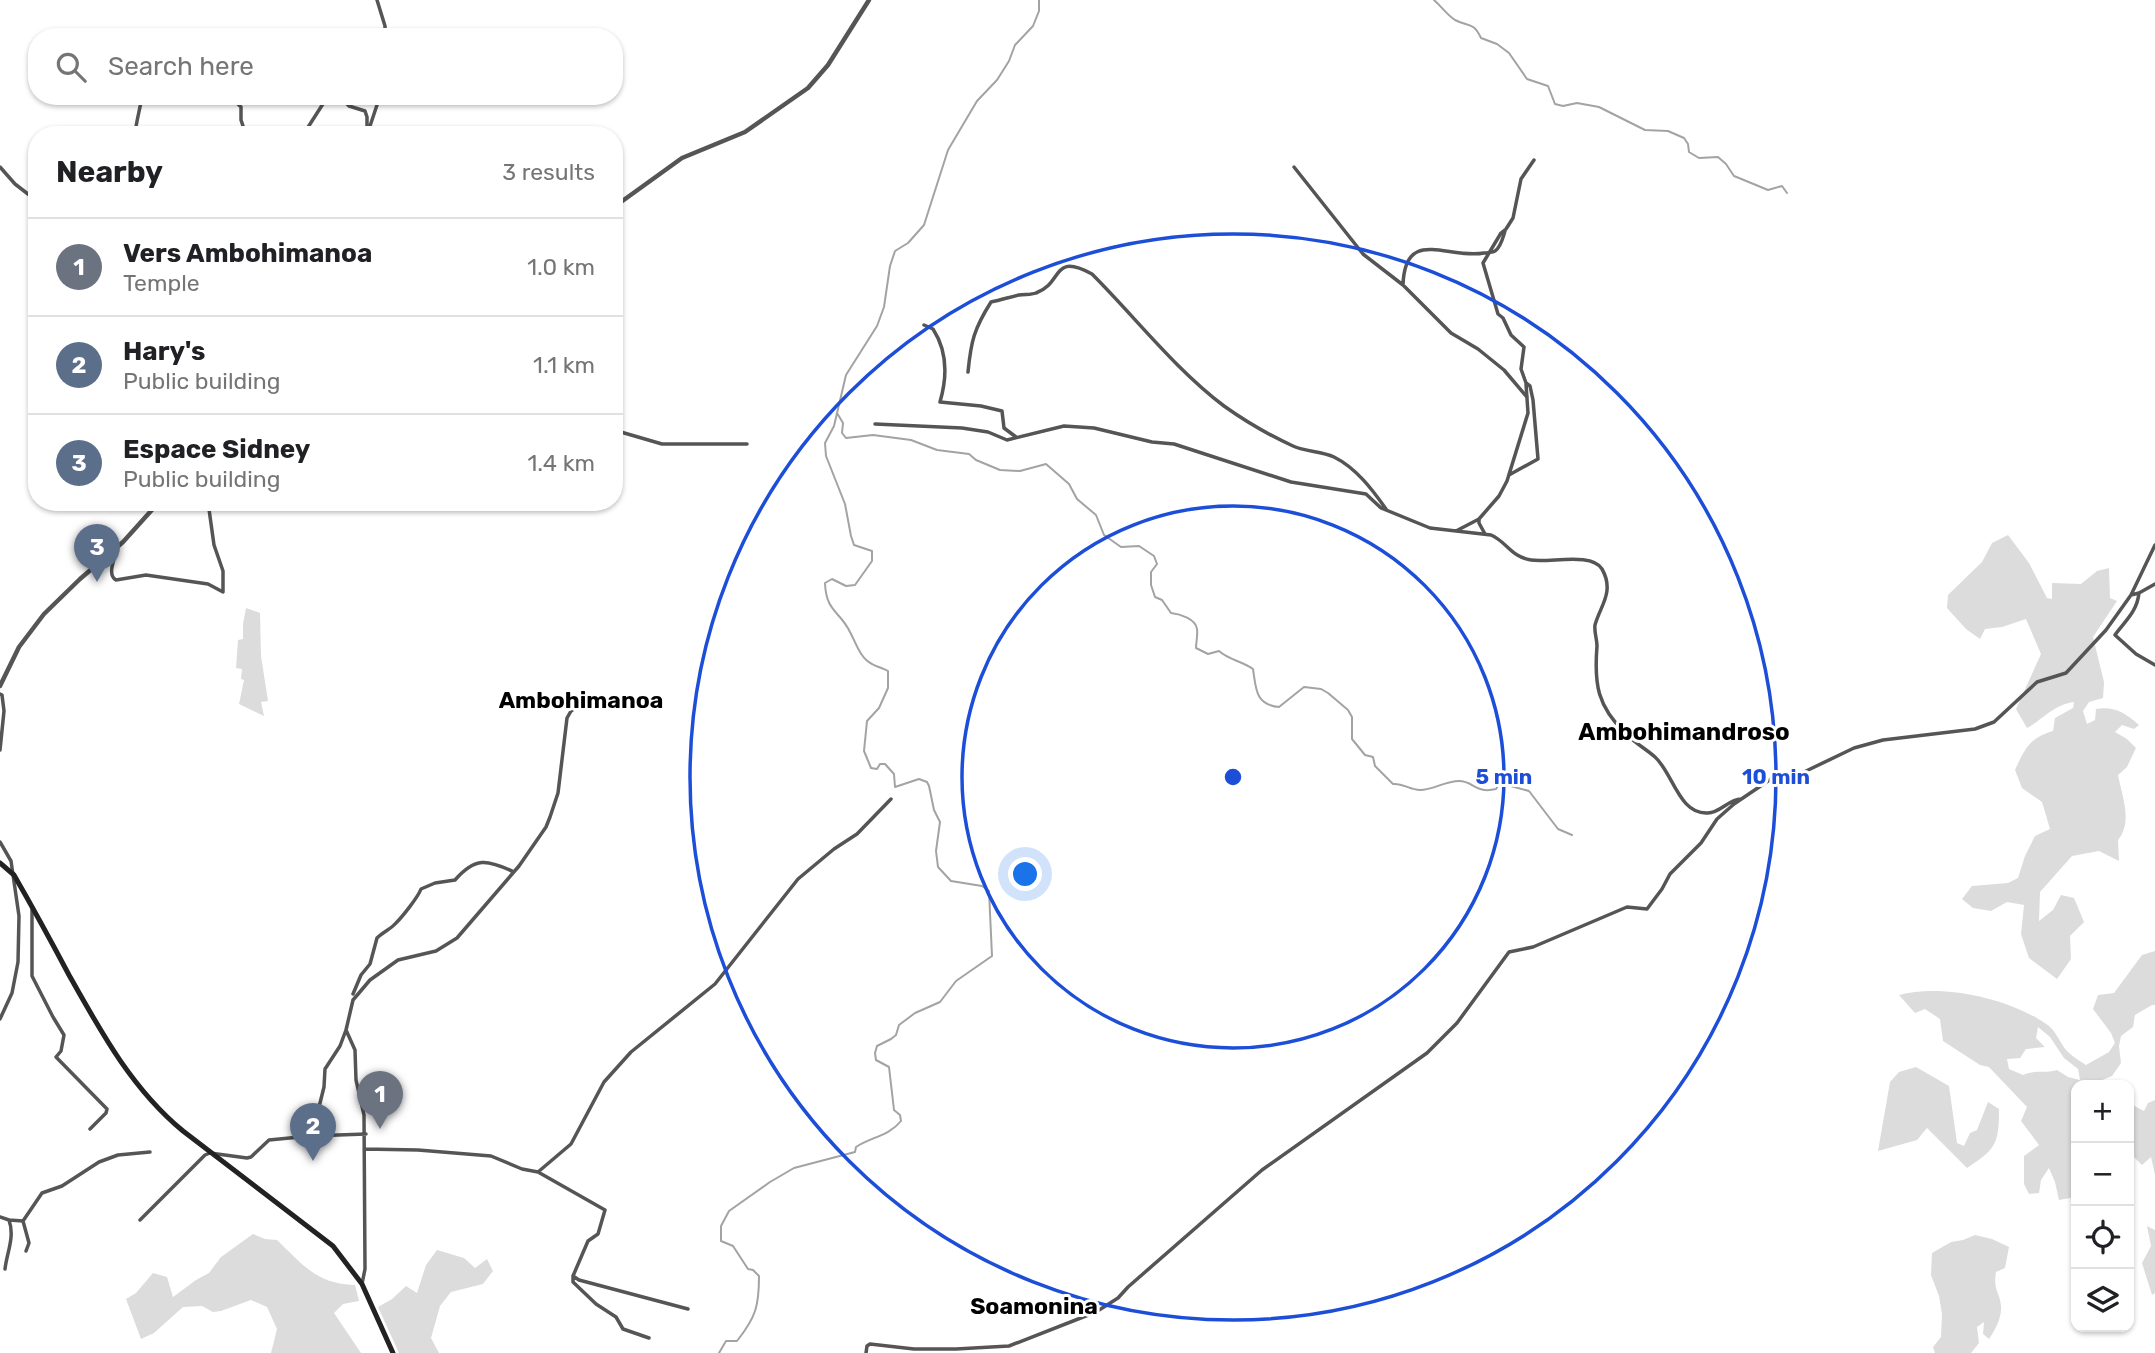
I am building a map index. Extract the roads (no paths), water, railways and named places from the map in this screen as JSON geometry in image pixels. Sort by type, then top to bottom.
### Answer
[{"type":"main road","points":[[0,863],[14,875],[121,1065],[164,1116],[333,1246],[362,1284],[393,1353]]},
{"type":"street","points":[[623,200],[682,158],[745,132],[808,88],[828,65],[869,0]]},
{"type":"street","points":[[376,1],[385,28]]},
{"type":"street","points":[[136,126],[141,105]]},
{"type":"street","points":[[239,105],[243,126]]},
{"type":"street","points":[[309,126],[322,105]]},
{"type":"street","points":[[348,105],[365,111],[366,126]]},
{"type":"street","points":[[369,126],[377,105]]},
{"type":"street","points":[[1402,285],[1406,260],[1410,255],[1430,249],[1475,255],[1498,248],[1513,218],[1521,179],[1534,160]]},
{"type":"street","points":[[0,167],[28,194]]},
{"type":"street","points":[[1294,167],[1363,254],[1402,285],[1451,334],[1478,349],[1504,370],[1527,397]]},
{"type":"street","points":[[1456,531],[1479,519],[1499,496],[1509,475],[1528,413],[1526,383],[1521,369],[1524,347],[1511,335],[1503,318],[1498,314],[1483,267],[1483,260],[1489,252]]},
{"type":"street","points":[[968,372],[975,330],[991,302],[1038,292],[1049,284],[1058,271],[1079,267],[1092,274],[1181,369],[1224,406],[1293,446],[1332,456],[1360,476],[1387,511]]},
{"type":"street","points":[[924,325],[933,329],[942,346],[946,381],[940,402],[981,405],[1002,411],[1004,428],[1016,437]]},
{"type":"street","points":[[1509,475],[1538,459],[1534,400],[1530,386],[1526,383]]},
{"type":"street","points":[[875,424],[962,428],[988,432],[1007,440],[1064,426],[1094,428],[1152,442],[1174,444],[1291,482],[1366,495],[1387,511],[1430,528],[1498,538],[1512,553],[1532,560],[1596,562],[1602,569],[1607,591],[1606,601],[1596,623],[1594,670],[1605,708],[1626,735],[1660,761],[1678,793],[1686,804],[1695,810],[1704,814],[1713,813],[1736,799],[1744,799]]},
{"type":"street","points":[[623,433],[662,444],[747,444]]},
{"type":"street","points":[[0,686],[19,647],[44,614],[123,542],[151,511]]},
{"type":"street","points":[[109,552],[114,559],[111,568],[113,580],[146,575],[208,584],[223,592],[223,571],[214,545],[209,511]]},
{"type":"street","points":[[1479,519],[1481,530],[1486,535]]},
{"type":"street","points":[[866,1353],[870,1344],[914,1349],[1009,1346],[1096,1312],[1118,1298],[1262,1170],[1418,1060],[1457,1023],[1509,951],[1533,947],[1627,907],[1649,908],[1675,868],[1707,836],[1717,819],[1779,775],[1804,772],[1861,746],[1904,736],[1975,729],[1994,722],[2037,682],[2066,673],[2099,639],[2131,595],[2155,545]]},
{"type":"street","points":[[2131,595],[2155,584]]},
{"type":"street","points":[[2139,593],[2131,616],[2115,635],[2136,654],[2155,665]]},
{"type":"street","points":[[0,694],[4,711],[0,750]]},
{"type":"street","points":[[293,1138],[316,1119],[324,1087],[325,1069],[340,1046],[353,1000],[370,981],[398,960],[436,951],[457,938],[529,852],[550,817],[558,793],[567,718],[579,705]]},
{"type":"street","points":[[538,1172],[571,1144],[604,1082],[631,1052],[715,984],[799,879],[840,844],[857,834],[891,799]]},
{"type":"street","points":[[0,842],[11,861],[19,916],[18,962],[12,993],[0,1019]]},
{"type":"street","points":[[353,994],[361,975],[370,964],[377,938],[395,925],[416,901],[421,889],[435,883],[455,880],[466,867],[480,862],[514,872]]},
{"type":"street","points":[[32,908],[32,976],[64,1035],[61,1051],[56,1057],[107,1109],[90,1129]]},
{"type":"street","points":[[346,1030],[355,1050],[356,1080],[362,1099],[366,1134],[365,1259],[362,1284]]},
{"type":"street","points":[[140,1220],[210,1153],[247,1158],[269,1140],[366,1134]]},
{"type":"street","points":[[364,1149],[491,1156],[522,1169],[538,1172],[605,1210],[598,1234],[588,1241],[573,1282],[596,1304],[616,1317],[623,1329],[649,1338]]},
{"type":"street","points":[[23,1221],[42,1194],[62,1186],[99,1162],[118,1155],[150,1153]]},
{"type":"street","points":[[0,1217],[23,1221]]},
{"type":"street","points":[[5,1269],[12,1241],[9,1220]]},
{"type":"street","points":[[23,1221],[29,1242],[26,1251]]},
{"type":"street","points":[[573,1276],[579,1280],[688,1309]]},
{"type":"waterway","points":[[719,1353],[726,1341],[737,1341],[743,1333],[755,1311],[758,1295],[759,1276],[748,1269],[733,1246],[721,1241],[721,1226],[729,1211],[794,1168],[855,1152],[856,1147],[896,1126],[901,1121],[900,1115],[894,1110],[889,1067],[876,1060],[877,1046],[896,1035],[899,1025],[915,1013],[940,1002],[956,981],[992,956],[989,891],[982,886],[951,881],[938,867],[936,851],[940,822],[927,782],[919,779],[895,787],[894,774],[885,764],[880,764],[877,769],[871,768],[864,751],[867,721],[879,708],[888,688],[888,671],[864,658],[826,593],[825,583],[832,579],[846,586],[855,585],[872,561],[872,551],[854,545],[845,504],[826,456],[825,443],[834,426],[846,375],[877,326],[884,307],[895,251],[908,243],[924,225],[948,150],[977,101],[997,80],[1015,45],[1033,26],[1039,11],[1039,0]]},
{"type":"waterway","points":[[1434,0],[1452,18],[1473,27],[1481,38],[1497,44],[1509,53],[1527,79],[1548,86],[1555,104],[1563,106],[1577,103],[1599,107],[1645,130],[1668,131],[1684,138],[1689,152],[1699,158],[1718,157],[1734,176],[1768,190],[1782,186],[1787,193]]},
{"type":"waterway","points":[[837,413],[843,423],[842,433],[846,438],[873,435],[911,440],[937,450],[969,454],[976,460],[1000,470],[1020,471],[1046,464],[1069,484],[1077,499],[1096,515],[1104,535],[1121,547],[1139,546],[1154,556],[1157,564],[1151,572],[1151,585],[1155,597],[1162,600],[1171,613],[1194,622],[1197,631],[1196,648],[1208,654],[1219,651],[1253,669],[1258,694],[1265,703],[1279,707],[1304,687],[1321,689],[1348,710],[1352,717],[1352,739],[1365,755],[1373,757],[1375,766],[1393,784],[1420,790],[1459,781],[1489,790],[1496,789],[1500,783],[1529,791],[1558,829],[1572,835]]},
{"type":"place","name":"Espace Sidney","points":[[97,582]]},
{"type":"place","name":"Vers Ambohimanoa","points":[[380,1129]]},
{"type":"place","name":"Hary's","points":[[313,1161]]},
{"type":"district","name":"Ambohimanoa","points":[[581,700]]},
{"type":"district","name":"Ambohimandroso","points":[[1684,732]]},
{"type":"district","name":"Soamonina","points":[[1034,1306]]}]
